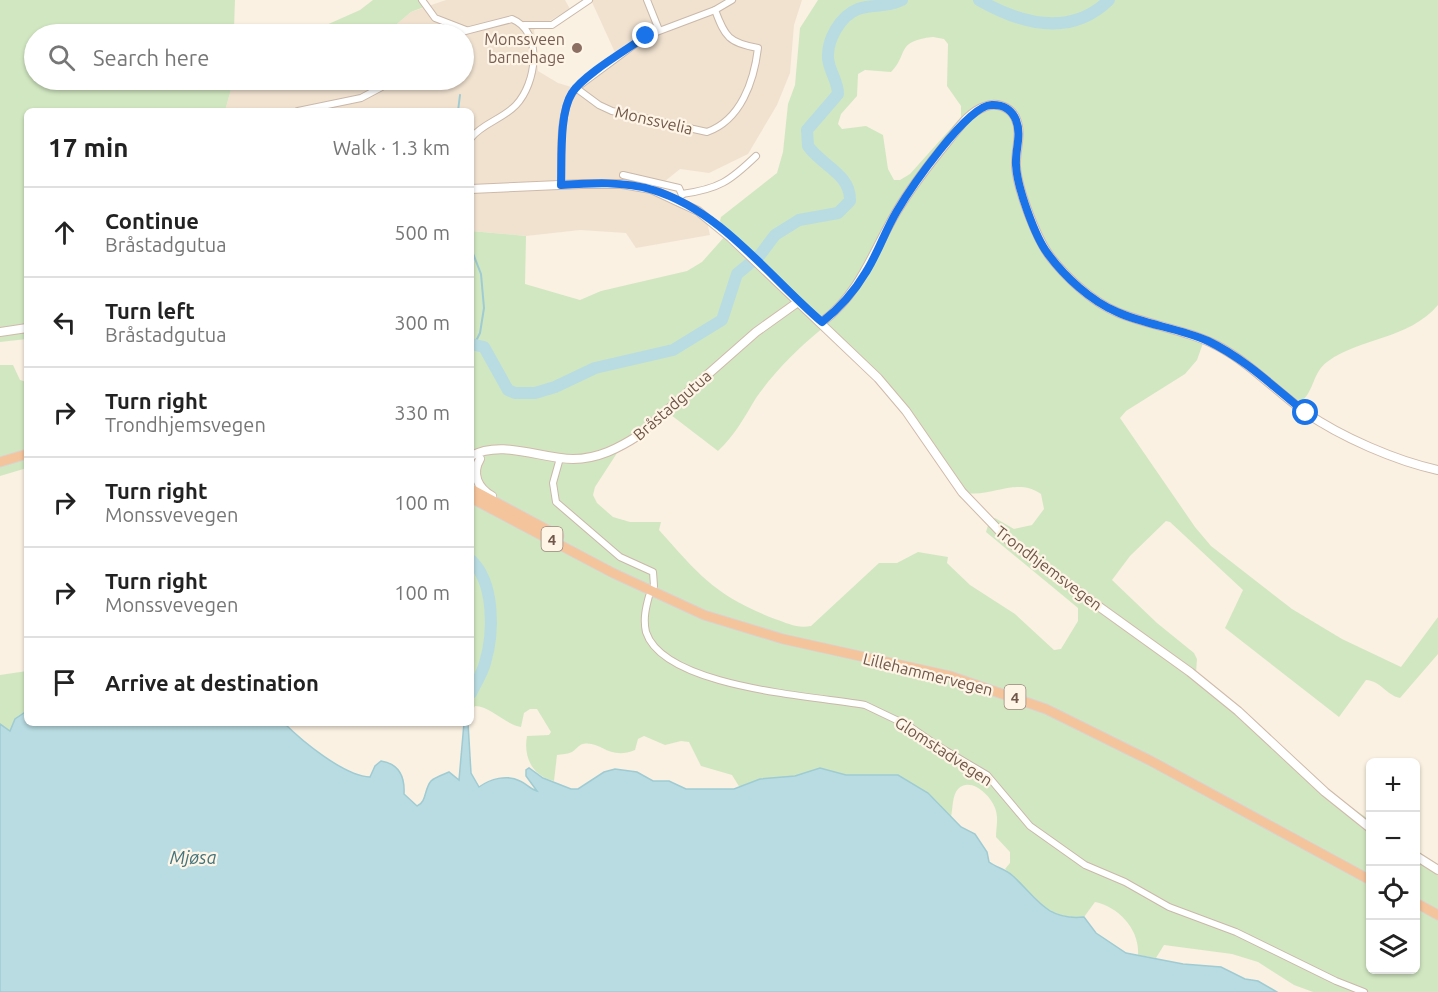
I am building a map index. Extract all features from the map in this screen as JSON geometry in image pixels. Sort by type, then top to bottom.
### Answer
[{"type":"highway","points":[[0,462],[24,455]]},
{"type":"highway","name":"Lillehammervegen","points":[[474,490],[511,509],[632,581]]},
{"type":"highway","name":"Lillehammervegen","points":[[474,500],[632,581],[704,615],[757,632],[950,676],[1046,708],[1151,761],[1366,877]]},
{"type":"highway","points":[[1420,905],[1438,915]]},
{"type":"main road","points":[[822,322],[851,294],[867,271],[905,198],[961,125],[974,111],[986,106],[999,105],[1007,108],[1016,119],[1019,137],[1016,158],[1018,179],[1038,234],[1046,252],[1070,279],[1117,312],[1195,336],[1221,348],[1306,413],[1362,444],[1438,470]]},
{"type":"main road","name":"Trondhjemsvegen","points":[[474,189],[622,184],[682,198],[731,238],[822,322],[891,392],[962,492],[994,527],[1030,557],[1144,638],[1238,711],[1325,792],[1366,824]]},
{"type":"main road","name":"Bråstadgutua","points":[[475,458],[490,451],[510,450],[575,459],[606,453],[639,435],[762,327],[798,302]]},
{"type":"main road","points":[[0,332],[24,328]]},
{"type":"main road","points":[[475,458],[476,475],[481,488],[511,509]]},
{"type":"main road","points":[[1420,859],[1438,870]]},
{"type":"street","points":[[422,0],[435,18],[446,24]]},
{"type":"street","points":[[524,25],[552,25],[589,0]]},
{"type":"street","points":[[647,0],[659,30]]},
{"type":"street","points":[[561,185],[565,120],[571,94],[576,88],[611,60],[659,30],[715,10],[732,0]]},
{"type":"street","name":"Monssvelia","points":[[576,88],[612,111],[707,132],[717,128],[750,88],[758,48],[738,45],[730,39],[722,28],[715,10]]},
{"type":"street","points":[[474,29],[512,19],[524,25],[531,34],[535,52],[519,102],[474,135]]},
{"type":"street","points":[[313,108],[361,98],[376,90]]},
{"type":"street","points":[[682,198],[732,179],[756,156]]},
{"type":"street","name":"Trondhjemsvegen","points":[[623,175],[679,189],[682,198]]},
{"type":"street","points":[[560,458],[553,483],[556,502],[620,557],[653,572],[654,586]]},
{"type":"street","name":"Glomstadvegen","points":[[650,596],[645,621],[646,632],[657,648],[684,666],[722,682],[865,705],[887,714],[987,775],[1030,826],[1089,867],[1125,882],[1169,908],[1236,932],[1364,992]]},
{"type":"shaded area","points":[[446,0],[565,0],[570,9],[534,30],[538,71],[558,83],[578,89],[618,59],[591,0],[802,0],[794,25],[790,73],[777,105],[748,154],[709,173],[680,169],[659,186],[667,201],[707,222],[710,235],[636,248],[626,233],[580,230],[526,236],[474,231],[474,108],[226,108],[231,90],[474,90],[474,24],[397,24],[411,12]]},
{"type":"green space","points":[[0,0],[235,0],[234,24],[24,24],[24,90],[231,90],[226,108],[24,108],[24,339],[0,342]]},
{"type":"green space","points":[[373,0],[422,0],[424,7],[411,12],[397,24],[328,24],[360,10]]},
{"type":"green space","points":[[818,0],[1438,0],[1438,305],[1413,325],[1354,347],[1327,362],[1322,366],[1302,401],[1295,400],[1233,354],[1203,343],[1197,360],[1185,374],[1126,411],[1120,418],[1195,527],[1211,546],[1292,609],[1342,639],[1401,667],[1438,617],[1438,654],[1400,698],[1376,683],[1366,680],[1339,717],[1225,628],[1243,590],[1170,522],[1166,521],[1130,556],[1112,580],[1157,623],[1194,653],[1197,659],[1196,673],[1338,798],[1366,817],[1366,974],[1420,974],[1420,853],[1438,864],[1438,992],[1313,992],[1294,985],[1258,962],[1232,954],[1164,945],[1156,958],[1138,955],[1136,937],[1120,914],[1095,902],[1084,917],[1059,914],[1040,902],[1005,869],[1010,863],[1010,852],[996,837],[995,808],[985,793],[974,786],[963,786],[958,789],[951,817],[928,793],[898,775],[846,775],[820,768],[795,776],[760,779],[740,788],[732,775],[701,766],[689,742],[681,741],[665,745],[644,736],[638,739],[635,750],[626,753],[612,752],[589,744],[581,745],[570,753],[557,755],[554,781],[540,775],[528,759],[527,736],[549,735],[551,732],[537,709],[530,709],[524,713],[521,727],[481,707],[474,708],[474,231],[526,236],[525,284],[580,300],[601,291],[687,271],[702,262],[726,235],[720,221],[721,217],[777,173],[783,152],[788,104],[795,85],[800,28]],"holes":[[[933,37],[944,39],[948,44],[947,86],[961,106],[961,117],[910,174],[900,180],[894,180],[888,169],[883,135],[866,126],[842,129],[838,124],[841,114],[857,96],[858,74],[865,70],[891,72],[904,49],[921,39]],[[824,327],[904,411],[967,493],[1023,487],[1041,494],[1044,509],[1032,525],[1014,529],[995,518],[989,522],[986,532],[1078,608],[1078,621],[1061,649],[1054,650],[1015,614],[970,585],[947,563],[948,557],[918,552],[897,563],[879,563],[811,626],[788,624],[738,602],[710,583],[659,530],[661,522],[630,522],[613,517],[597,503],[593,495],[595,487],[619,450],[668,415],[718,451],[771,378]]]},
{"type":"green space","points":[[0,365],[13,365],[20,380],[24,381],[24,469],[0,476]]},
{"type":"green space","points":[[24,671],[24,714],[14,723],[10,731],[0,724],[0,675]]},
{"type":"water","name":"Mjøsa","points":[[24,713],[24,726],[287,726],[301,739],[348,771],[370,777],[375,766],[381,761],[393,765],[400,772],[404,782],[404,794],[417,806],[422,802],[429,784],[435,778],[449,772],[459,780],[464,726],[468,726],[471,773],[479,787],[493,780],[510,778],[537,791],[526,776],[526,770],[529,768],[543,778],[571,789],[578,789],[604,772],[615,769],[637,772],[653,781],[669,781],[686,789],[734,789],[760,779],[795,776],[820,768],[846,775],[898,775],[928,793],[961,827],[975,834],[987,852],[989,862],[1010,874],[1051,911],[1071,917],[1084,917],[1096,933],[1126,953],[1183,964],[1221,967],[1245,979],[1258,981],[1277,992],[0,992],[0,724],[10,731],[15,719]]},
{"type":"waterway","points":[[474,345],[484,347],[508,390],[515,393],[535,393],[555,387],[595,368],[673,350],[722,320],[737,274],[760,255],[775,235],[799,220],[838,213],[850,201],[849,192],[841,177],[808,146],[807,130],[838,94],[828,51],[832,36],[840,23],[858,9],[902,0]]},
{"type":"waterway","points":[[979,0],[1028,21],[1045,23],[1062,23],[1078,19],[1094,12],[1109,0]]},
{"type":"waterway","points":[[458,108],[460,95]]},
{"type":"waterway","points":[[474,256],[481,274],[484,308],[480,333],[475,343]]},
{"type":"waterway","points":[[474,564],[485,582],[491,623],[485,663],[474,688]]},
{"type":"place","name":"Monssveen barnehage","points":[[577,48]]},
{"type":"route","points":[[646,36],[611,60],[571,94],[565,120],[561,185],[622,184],[651,189],[676,199],[717,225],[822,322],[834,313],[851,294],[867,271],[905,198],[961,125],[974,111],[986,106],[999,105],[1012,112],[1016,119],[1019,137],[1016,169],[1038,234],[1046,252],[1070,279],[1101,303],[1117,312],[1195,336],[1221,348],[1266,380],[1306,413]]}]
